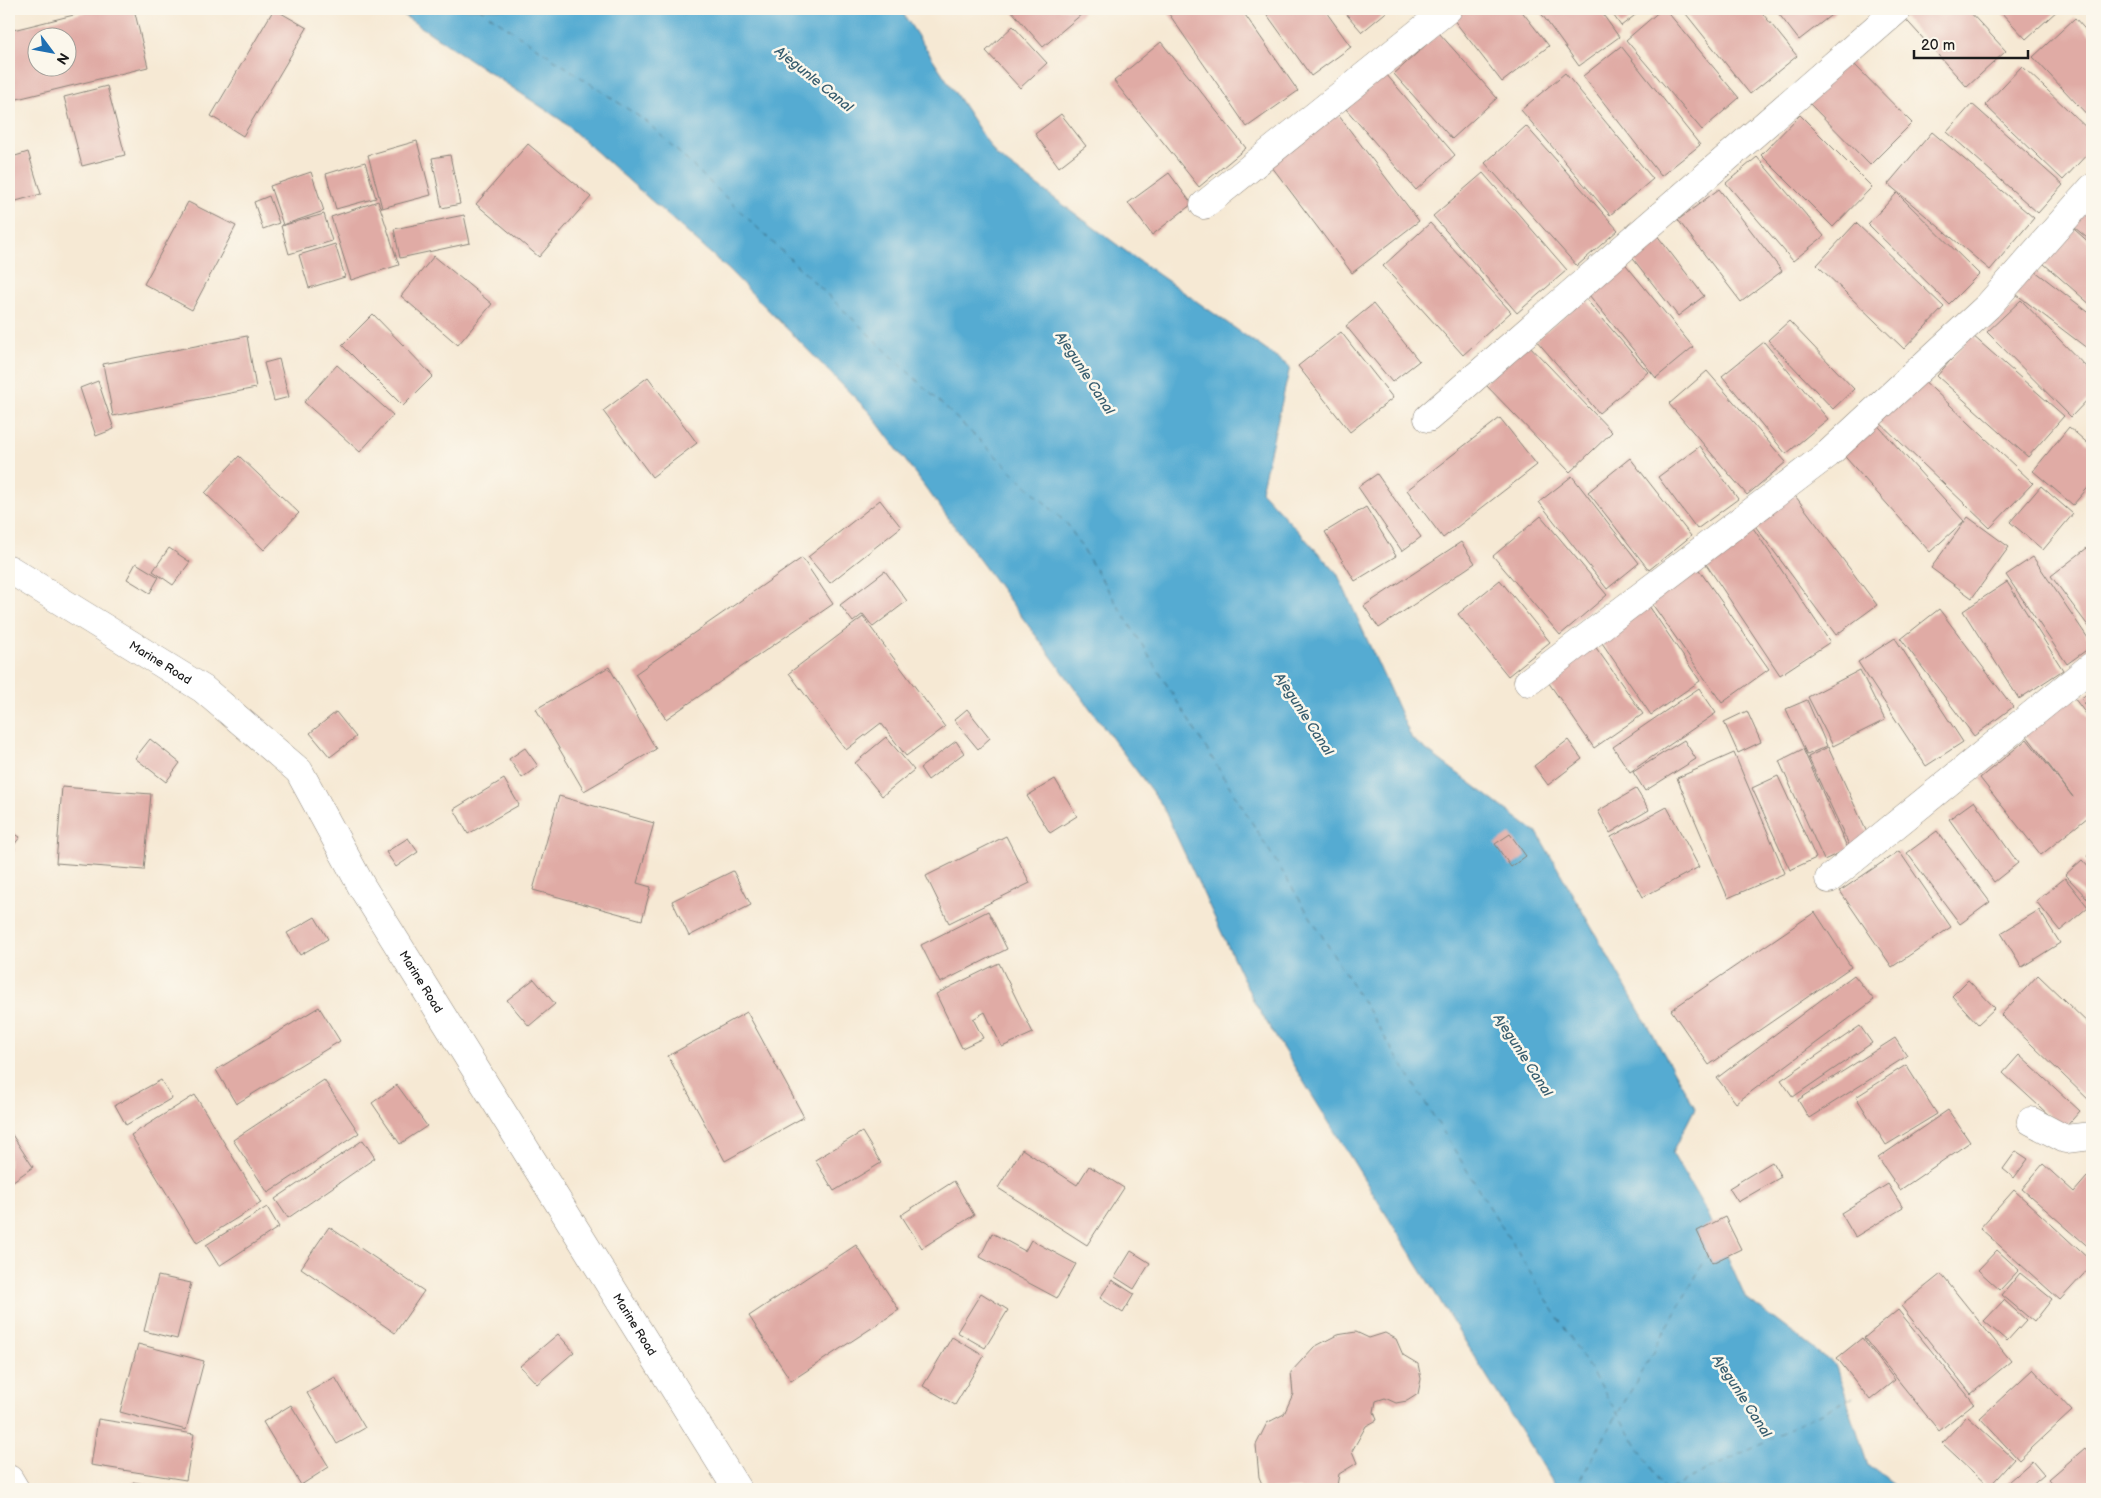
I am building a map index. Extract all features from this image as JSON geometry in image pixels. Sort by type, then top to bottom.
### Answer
[{"type":"street","points":[[1204,205],[1448,9]]},
{"type":"street","points":[[1428,418],[1898,9]]},
{"type":"street","points":[[1528,682],[1828,454],[1988,306],[2092,188]]},
{"type":"street","name":"Marine Road","points":[[9,569],[203,689],[299,772],[362,887],[737,1489]]},
{"type":"street","points":[[1829,879],[2092,666]]},
{"type":"street","points":[[2031,1121],[2065,1139],[2092,1136]]},
{"type":"street","points":[[9,1479],[15,1489]]},
{"type":"water","name":"Ajegunle Canal","points":[[394,9],[900,9],[996,155],[1135,258],[1290,367],[1261,491],[1337,573],[1412,739],[1538,834],[1695,1108],[1672,1153],[1708,1214],[1745,1297],[1836,1366],[1868,1465],[1899,1489],[1557,1489],[1254,1002],[1162,805],[870,413],[728,269],[561,120]]},
{"type":"building","points":[[98,9],[134,9],[148,67],[9,101],[9,31]]},
{"type":"building","points":[[274,9],[307,28],[243,136],[211,116]]},
{"type":"building","points":[[1010,9],[1080,9],[1083,13],[1043,47]]},
{"type":"building","points":[[1176,9],[1241,9],[1298,91],[1247,127],[1169,14]]},
{"type":"building","points":[[1263,9],[1324,9],[1351,47],[1311,76]]},
{"type":"building","points":[[1342,9],[1390,9],[1362,32]]},
{"type":"building","points":[[1466,9],[1520,9],[1549,46],[1502,82],[1453,19]]},
{"type":"building","points":[[1538,9],[1599,9],[1619,37],[1579,66]]},
{"type":"building","points":[[1609,9],[1643,9],[1621,26]]},
{"type":"building","points":[[1662,9],[1665,9],[1739,98],[1702,130],[1626,40]]},
{"type":"building","points":[[1682,9],[1759,9],[1797,56],[1750,94]]},
{"type":"building","points":[[1775,9],[1839,9],[1799,40]]},
{"type":"building","points":[[1904,9],[1967,9],[2006,51],[1967,87],[1900,13]]},
{"type":"building","points":[[1998,9],[2059,9],[2026,39]]},
{"type":"building","points":[[2075,18],[2092,37],[2092,120],[2033,57]]},
{"type":"building","points":[[1013,26],[1047,63],[1020,88],[986,51]]},
{"type":"building","points":[[1439,33],[1497,98],[1452,139],[1394,74]]},
{"type":"building","points":[[1161,42],[1246,148],[1199,187],[1114,81]]},
{"type":"building","points":[[1621,46],[1700,145],[1661,176],[1583,76]]},
{"type":"building","points":[[1850,60],[1912,123],[1870,165],[1808,102]]},
{"type":"building","points":[[2022,66],[2092,133],[2092,149],[2063,180],[1985,105]]},
{"type":"building","points":[[1565,73],[1653,179],[1610,215],[1521,110]]},
{"type":"building","points":[[1386,74],[1455,155],[1416,190],[1346,109]]},
{"type":"building","points":[[107,86],[125,155],[82,166],[64,97]]},
{"type":"building","points":[[1972,104],[2063,185],[2038,213],[1947,132]]},
{"type":"building","points":[[1336,112],[1419,221],[1352,273],[1269,163]]},
{"type":"building","points":[[1061,114],[1086,146],[1059,167],[1035,134]]},
{"type":"building","points":[[1800,115],[1872,187],[1833,227],[1761,155]]},
{"type":"building","points":[[1526,126],[1618,230],[1577,266],[1485,163]]},
{"type":"building","points":[[1932,132],[2034,218],[1990,270],[1888,184]]},
{"type":"building","points":[[417,141],[431,195],[382,208],[368,155]]},
{"type":"building","points":[[528,144],[591,197],[539,257],[476,204]]},
{"type":"building","points":[[28,152],[41,194],[9,203],[9,158]]},
{"type":"building","points":[[450,155],[460,204],[442,208],[432,158]]},
{"type":"building","points":[[1757,157],[1824,236],[1793,261],[1726,183]]},
{"type":"building","points":[[365,162],[376,198],[336,209],[326,174]]},
{"type":"building","points":[[311,172],[324,211],[283,225],[270,186]]},
{"type":"building","points":[[1169,173],[1192,204],[1152,235],[1128,203]]},
{"type":"building","points":[[1483,173],[1567,270],[1517,313],[1433,216]]},
{"type":"building","points":[[1719,189],[1782,271],[1741,302],[1678,220]]},
{"type":"building","points":[[1897,193],[1979,274],[1949,304],[1868,224]]},
{"type":"building","points":[[269,196],[279,223],[263,229],[254,202]]},
{"type":"building","points":[[2092,200],[2092,242],[2069,223]]},
{"type":"building","points":[[378,201],[399,265],[351,280],[331,217]]},
{"type":"building","points":[[188,202],[236,226],[192,310],[144,284]]},
{"type":"building","points":[[324,214],[332,241],[289,254],[281,226]]},
{"type":"building","points":[[464,215],[470,243],[400,258],[394,229]]},
{"type":"building","points":[[2066,222],[2092,245],[2092,306],[2036,257]]},
{"type":"building","points":[[1430,223],[1511,312],[1463,355],[1383,266]]},
{"type":"building","points":[[1856,223],[1944,307],[1904,349],[1817,265]]},
{"type":"building","points":[[1656,234],[1704,296],[1678,316],[1630,255]]},
{"type":"building","points":[[335,244],[345,277],[309,288],[299,255]]},
{"type":"building","points":[[434,256],[492,304],[458,345],[401,296]]},
{"type":"building","points":[[1622,260],[1693,347],[1656,378],[1585,290]]},
{"type":"building","points":[[2026,264],[2092,315],[2092,352],[2008,288]]},
{"type":"building","points":[[1585,298],[1648,372],[1599,413],[1536,340]]},
{"type":"building","points":[[2021,300],[2092,373],[2092,395],[2071,417],[1987,332]]},
{"type":"building","points":[[1373,304],[1419,361],[1392,382],[1346,326]]},
{"type":"building","points":[[373,314],[433,376],[403,406],[342,345]]},
{"type":"building","points":[[1789,321],[1854,389],[1833,409],[1768,340]]},
{"type":"building","points":[[1341,332],[1393,398],[1350,432],[1298,366]]},
{"type":"building","points":[[1972,335],[2064,416],[2028,457],[1937,376]]},
{"type":"building","points":[[247,336],[256,388],[113,416],[103,364]]},
{"type":"building","points":[[1526,342],[1612,432],[1570,472],[1484,383]]},
{"type":"building","points":[[1764,342],[1828,419],[1786,454],[1722,376]]},
{"type":"building","points":[[279,359],[289,397],[274,401],[264,363]]},
{"type":"building","points":[[337,365],[393,415],[360,452],[304,402]]},
{"type":"building","points":[[1707,371],[1786,462],[1747,495],[1669,404]]},
{"type":"building","points":[[1918,375],[2033,483],[1990,528],[1876,419]]},
{"type":"building","points":[[648,377],[697,443],[652,477],[603,411]]},
{"type":"building","points":[[98,381],[114,429],[96,436],[80,388]]},
{"type":"building","points":[[1500,418],[1537,465],[1443,538],[1407,490]]},
{"type":"building","points":[[1872,419],[1964,521],[1930,552],[1838,449]]},
{"type":"building","points":[[2069,427],[2092,447],[2092,483],[2073,505],[2033,471]]},
{"type":"building","points":[[1700,446],[1738,499],[1697,529],[1658,477]]},
{"type":"building","points":[[239,456],[299,513],[264,550],[205,493]]},
{"type":"building","points":[[1630,458],[1691,536],[1649,570],[1588,492]]},
{"type":"building","points":[[1377,474],[1421,537],[1402,551],[1358,487]]},
{"type":"building","points":[[1572,476],[1639,563],[1607,589],[1539,502]]},
{"type":"building","points":[[2041,486],[2073,514],[2043,550],[2010,522]]},
{"type":"building","points":[[1790,489],[1877,605],[1836,635],[1750,519]]},
{"type":"building","points":[[880,500],[901,527],[830,583],[808,557]]},
{"type":"building","points":[[1366,507],[1396,556],[1355,581],[1325,532]]},
{"type":"building","points":[[1541,516],[1607,595],[1560,635],[1493,556]]},
{"type":"building","points":[[1968,517],[2009,547],[1972,598],[1931,568]]},
{"type":"building","points":[[1749,522],[1830,642],[1780,675],[1700,555]]},
{"type":"building","points":[[1461,542],[1475,563],[1379,628],[1364,606]]},
{"type":"building","points":[[169,548],[190,562],[173,585],[153,571]]},
{"type":"building","points":[[2087,548],[2092,555],[2092,631],[2051,576]]},
{"type":"building","points":[[2033,557],[2092,644],[2092,646],[2067,664],[2006,575]]},
{"type":"building","points":[[802,558],[833,604],[666,719],[635,674]]},
{"type":"building","points":[[136,563],[159,577],[150,593],[127,579]]},
{"type":"building","points":[[1697,567],[1769,669],[1722,703],[1650,601]]},
{"type":"building","points":[[885,571],[907,601],[873,627],[863,614],[853,622],[840,605]]},
{"type":"building","points":[[1500,580],[1550,642],[1508,676],[1458,614]]},
{"type":"building","points":[[2007,582],[2063,670],[2019,699],[1963,611]]},
{"type":"building","points":[[1647,603],[1700,681],[1651,715],[1598,637]]},
{"type":"building","points":[[1939,609],[2013,707],[1974,736],[1901,639]]},
{"type":"building","points":[[863,617],[945,727],[906,756],[881,723],[846,750],[789,673]]},
{"type":"building","points":[[1895,638],[1963,742],[1926,766],[1858,662]]},
{"type":"building","points":[[1592,642],[1643,714],[1594,748],[1544,676]]},
{"type":"building","points":[[609,667],[656,749],[584,791],[536,709]]},
{"type":"building","points":[[1860,670],[1885,720],[1833,746],[1808,697]]},
{"type":"building","points":[[1699,688],[1716,713],[1630,772],[1613,747]]},
{"type":"building","points":[[2069,691],[2092,722],[2092,822],[2088,817],[2041,855],[1980,778],[2027,739],[2073,797],[2021,728]]},
{"type":"building","points":[[2092,691],[2092,714],[2081,698]]},
{"type":"building","points":[[1807,700],[1827,746],[1807,755],[1786,709]]},
{"type":"building","points":[[967,709],[990,738],[978,749],[954,720]]},
{"type":"building","points":[[1747,711],[1761,742],[1738,753],[1724,722]]},
{"type":"building","points":[[336,712],[356,737],[330,757],[310,733]]},
{"type":"building","points":[[886,737],[914,770],[882,796],[855,763]]},
{"type":"building","points":[[150,739],[180,763],[166,782],[135,758]]},
{"type":"building","points":[[1568,740],[1582,759],[1548,785],[1534,766]]},
{"type":"building","points":[[1684,740],[1696,759],[1645,791],[1633,772]]},
{"type":"building","points":[[956,741],[964,753],[928,780],[920,768]]},
{"type":"building","points":[[1828,747],[1869,837],[1850,847],[1808,757]]},
{"type":"building","points":[[525,748],[538,766],[522,778],[509,759]]},
{"type":"building","points":[[1803,749],[1848,849],[1824,860],[1779,761]]},
{"type":"building","points":[[1734,753],[1785,873],[1728,898],[1677,778]]},
{"type":"building","points":[[1778,776],[1816,858],[1790,870],[1752,788]]},
{"type":"building","points":[[504,779],[519,805],[468,834],[454,809]]},
{"type":"building","points":[[1055,779],[1077,816],[1050,833],[1027,796]]},
{"type":"building","points":[[62,787],[151,794],[144,870],[56,863]]},
{"type":"building","points":[[1636,789],[1649,810],[1610,833],[1598,811]]},
{"type":"building","points":[[559,796],[654,823],[637,883],[651,887],[642,920],[533,890]]},
{"type":"building","points":[[1974,801],[2018,863],[1994,882],[1949,819]]},
{"type":"building","points":[[1667,807],[1699,867],[1643,897],[1611,837]]},
{"type":"building","points":[[9,830],[20,837],[14,845],[9,841]]},
{"type":"building","points":[[1937,831],[1990,902],[1960,924],[1907,853]]},
{"type":"building","points":[[1510,834],[1526,856],[1511,867],[1495,844]]},
{"type":"building","points":[[1006,836],[1030,883],[949,923],[926,876]]},
{"type":"building","points":[[408,838],[418,852],[396,867],[386,852]]},
{"type":"building","points":[[9,844],[15,849],[9,857]]},
{"type":"building","points":[[1899,851],[1951,927],[1892,967],[1840,891]]},
{"type":"building","points":[[2092,851],[2092,862],[2087,856]]},
{"type":"building","points":[[2082,860],[2092,871],[2092,903],[2065,875]]},
{"type":"building","points":[[733,871],[751,905],[689,936],[672,901]]},
{"type":"building","points":[[2065,878],[2088,907],[2060,931],[2036,901]]},
{"type":"building","points":[[2039,910],[2060,943],[2022,967],[2001,933]]},
{"type":"building","points":[[988,911],[1007,949],[940,983],[921,945]]},
{"type":"building","points":[[1815,912],[1851,967],[1709,1065],[1671,1010]]},
{"type":"building","points":[[315,917],[328,939],[300,955],[287,933]]},
{"type":"building","points":[[999,963],[1033,1033],[1002,1047],[985,1012],[973,1019],[983,1038],[962,1048],[936,994]]},
{"type":"building","points":[[1854,975],[1874,1000],[1736,1103],[1717,1078]]},
{"type":"building","points":[[2038,975],[2092,1027],[2092,1103],[2001,1015]]},
{"type":"building","points":[[534,979],[555,1004],[529,1026],[507,1000]]},
{"type":"building","points":[[1968,980],[1995,1008],[1978,1024],[1952,996]]},
{"type":"building","points":[[319,1007],[340,1041],[236,1104],[216,1070]]},
{"type":"building","points":[[747,1012],[804,1117],[725,1161],[668,1056]]},
{"type":"building","points":[[1860,1026],[1872,1043],[1793,1097],[1781,1080]]},
{"type":"building","points":[[1895,1038],[1907,1056],[1809,1118],[1798,1100]]},
{"type":"building","points":[[2019,1055],[2080,1111],[2064,1129],[2003,1073]]},
{"type":"building","points":[[1906,1065],[1937,1114],[1886,1145],[1856,1097]]},
{"type":"building","points":[[161,1080],[172,1098],[126,1125],[115,1105]]},
{"type":"building","points":[[324,1080],[359,1133],[268,1193],[233,1140]]},
{"type":"building","points":[[397,1085],[427,1126],[400,1144],[372,1103]]},
{"type":"building","points":[[195,1095],[261,1203],[197,1243],[131,1135]]},
{"type":"building","points":[[1948,1110],[1970,1142],[1900,1190],[1878,1158]]},
{"type":"building","points":[[9,1130],[33,1167],[9,1184]]},
{"type":"building","points":[[862,1132],[881,1163],[834,1191],[815,1160]]},
{"type":"building","points":[[363,1140],[375,1158],[288,1218],[275,1199]]},
{"type":"building","points":[[1022,1149],[1077,1185],[1089,1166],[1124,1188],[1087,1245],[998,1188]]},
{"type":"building","points":[[2016,1151],[2028,1159],[2014,1178],[2003,1169]]},
{"type":"building","points":[[1772,1162],[1781,1177],[1738,1202],[1729,1188]]},
{"type":"building","points":[[2043,1164],[2074,1192],[2087,1177],[2092,1181],[2092,1250],[2022,1189]]},
{"type":"building","points":[[954,1181],[974,1215],[922,1248],[901,1215]]},
{"type":"building","points":[[1888,1184],[1903,1208],[1855,1237],[1841,1213]]},
{"type":"building","points":[[2014,1190],[2092,1262],[2092,1265],[2060,1300],[1980,1228]]},
{"type":"building","points":[[267,1207],[279,1227],[219,1266],[206,1245]]},
{"type":"building","points":[[1725,1217],[1741,1249],[1712,1263],[1697,1231]]},
{"type":"building","points":[[329,1227],[424,1291],[395,1333],[301,1268]]},
{"type":"building","points":[[992,1233],[1025,1251],[1031,1240],[1076,1264],[1057,1298],[980,1257]]},
{"type":"building","points":[[856,1245],[899,1310],[791,1381],[749,1316]]},
{"type":"building","points":[[1997,1250],[2019,1270],[2000,1290],[1978,1270]]},
{"type":"building","points":[[1131,1251],[1150,1263],[1134,1289],[1115,1277]]},
{"type":"building","points":[[2020,1273],[2052,1299],[2034,1322],[2002,1295]]},
{"type":"building","points":[[1941,1274],[2011,1361],[1971,1394],[1901,1306]]},
{"type":"building","points":[[158,1276],[191,1283],[177,1339],[144,1331]]},
{"type":"building","points":[[1112,1280],[1134,1294],[1123,1313],[1100,1298]]},
{"type":"building","points":[[981,1293],[1008,1310],[985,1348],[957,1332]]},
{"type":"building","points":[[2004,1300],[2026,1320],[2007,1341],[1984,1321]]},
{"type":"building","points":[[1898,1310],[1974,1403],[1939,1431],[1864,1338]]},
{"type":"building","points":[[1356,1332],[1369,1338],[1385,1333],[1396,1339],[1403,1355],[1418,1364],[1421,1379],[1418,1394],[1407,1401],[1396,1403],[1385,1398],[1376,1401],[1374,1412],[1377,1420],[1366,1426],[1352,1451],[1357,1463],[1339,1474],[1337,1486],[1341,1489],[1264,1489],[1259,1477],[1256,1445],[1267,1423],[1284,1414],[1293,1394],[1291,1372],[1314,1347],[1337,1335]]},
{"type":"building","points":[[558,1334],[574,1352],[537,1384],[520,1366]]},
{"type":"building","points":[[952,1337],[984,1356],[955,1405],[923,1386]]},
{"type":"building","points":[[1862,1338],[1895,1380],[1870,1400],[1837,1358]]},
{"type":"building","points":[[138,1344],[204,1361],[186,1430],[120,1412]]},
{"type":"building","points":[[2033,1369],[2072,1411],[2019,1460],[1980,1418]]},
{"type":"building","points":[[335,1377],[365,1428],[337,1444],[307,1393]]},
{"type":"building","points":[[291,1405],[329,1467],[301,1485],[263,1422]]},
{"type":"building","points":[[1967,1416],[2014,1459],[1989,1487],[1942,1443]]},
{"type":"building","points":[[98,1419],[194,1434],[186,1480],[91,1465]]},
{"type":"building","points":[[2085,1448],[2092,1457],[2092,1481],[2083,1489],[2058,1489],[2049,1479]]},
{"type":"building","points":[[2032,1461],[2044,1475],[2030,1487],[2032,1489],[2000,1489]]},
{"type":"building","points":[[133,1482],[168,1488],[168,1489],[132,1489]]},
{"type":"ferry route","points":[[480,9],[647,122],[1068,525],[1664,1489]]},
{"type":"ferry route","points":[[1575,1489],[1708,1255]]},
{"type":"ferry route","points":[[1670,1489],[1853,1397]]}]
